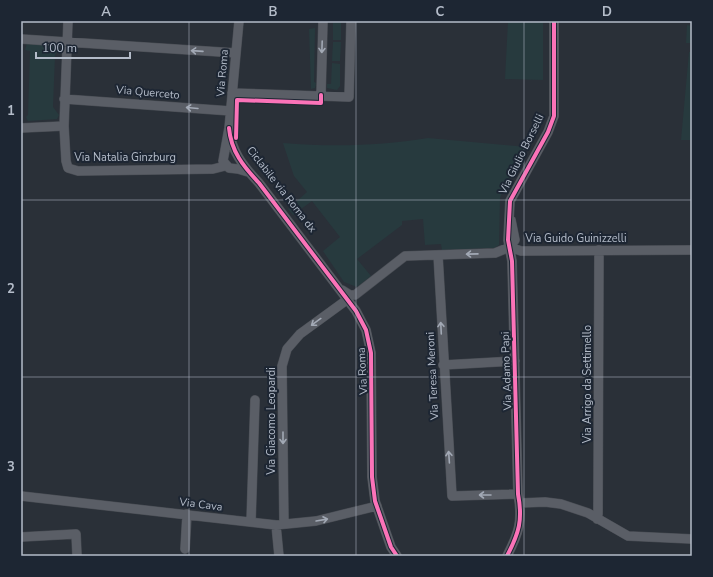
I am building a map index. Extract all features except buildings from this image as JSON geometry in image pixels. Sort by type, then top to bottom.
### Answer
[{"type":"street","points":[[21,128],[64,126],[68,21]]},
{"type":"street","name":"Via Roma","points":[[239,21],[229,128],[230,153],[223,161],[225,166],[231,169],[235,168],[248,172]]},
{"type":"street","points":[[321,95],[323,21]]},
{"type":"street","points":[[232,93],[349,97],[351,21]]},
{"type":"street","name":"Via Giulio Borselli","points":[[510,247],[515,240],[510,217],[510,201],[548,132],[554,116],[553,24]]},
{"type":"street","points":[[21,38],[236,53]]},
{"type":"street","name":"Via Querceto","points":[[64,99],[231,111]]},
{"type":"street","name":"Via Natalia Ginzburg","points":[[64,126],[66,161],[68,168],[78,171],[212,169],[225,166]]},
{"type":"street","name":"Via Roma","points":[[230,153],[238,155],[248,172],[259,183],[338,286],[352,297],[356,310],[366,330],[371,353],[372,477],[377,506],[391,546],[397,556]]},
{"type":"street","points":[[235,168],[240,164],[240,159]]},
{"type":"street","name":"Via Guido Guinizzelli","points":[[352,297],[405,256],[495,253],[510,247],[521,251],[692,250]]},
{"type":"street","name":"Via Adamo Papi","points":[[507,556],[514,543],[522,513],[519,498],[510,247]]},
{"type":"street","name":"Via Arrigo da Settimello","points":[[597,519],[599,250]]},
{"type":"street","name":"Via Teresa Meroni","points":[[438,254],[443,365],[452,496],[519,498]]},
{"type":"street","name":"Via Giacomo Leopardi","points":[[279,556],[282,366],[287,349],[300,334],[352,297]]},
{"type":"street","points":[[443,365],[515,361]]},
{"type":"street","points":[[251,522],[255,400]]},
{"type":"street","name":"Via Cava","points":[[21,496],[280,524],[334,518],[377,506]]},
{"type":"street","points":[[519,498],[561,504],[588,513],[628,536],[692,539]]},
{"type":"street","points":[[185,549],[187,514]]},
{"type":"street","points":[[21,537],[76,534],[77,556]]},
{"type":"green space","points":[[333,21],[341,21],[341,40],[333,40]]},
{"type":"green space","points":[[508,21],[543,21],[543,80],[505,79]]},
{"type":"green space","points":[[687,25],[692,26],[692,43],[686,43]]},
{"type":"green space","points":[[315,28],[314,82],[316,83],[315,88],[311,89],[309,29]]},
{"type":"green space","points":[[333,42],[341,42],[340,61],[332,61]]},
{"type":"green space","points":[[27,43],[53,45],[60,48],[55,55],[53,107],[59,115],[57,119],[28,121],[26,117],[28,115],[30,51],[25,50]]},
{"type":"green space","points":[[689,52],[692,52],[692,140],[681,140]]},
{"type":"green space","points":[[332,63],[340,64],[340,86],[337,90],[327,88],[327,84],[331,84]]},
{"type":"green space","points":[[428,138],[527,147],[506,183],[500,198],[499,245],[494,248],[442,250],[441,244],[425,245],[423,219],[402,221],[402,225],[357,259],[371,276],[357,287],[344,282],[323,251],[340,237],[312,201],[293,215],[288,209],[307,192],[294,176],[283,143],[356,145],[392,143]]},
{"type":"cycle path","points":[[507,556],[517,533],[520,519],[518,494],[512,261],[508,240],[510,201],[548,132],[554,116],[554,21]]},
{"type":"cycle path","points":[[236,138],[237,100],[321,103],[321,95]]},
{"type":"cycle path","name":"Ciclabile via Roma dx","points":[[229,128],[232,144],[243,164],[356,311],[366,330],[371,353],[372,477],[375,501],[391,547],[397,556]]}]
